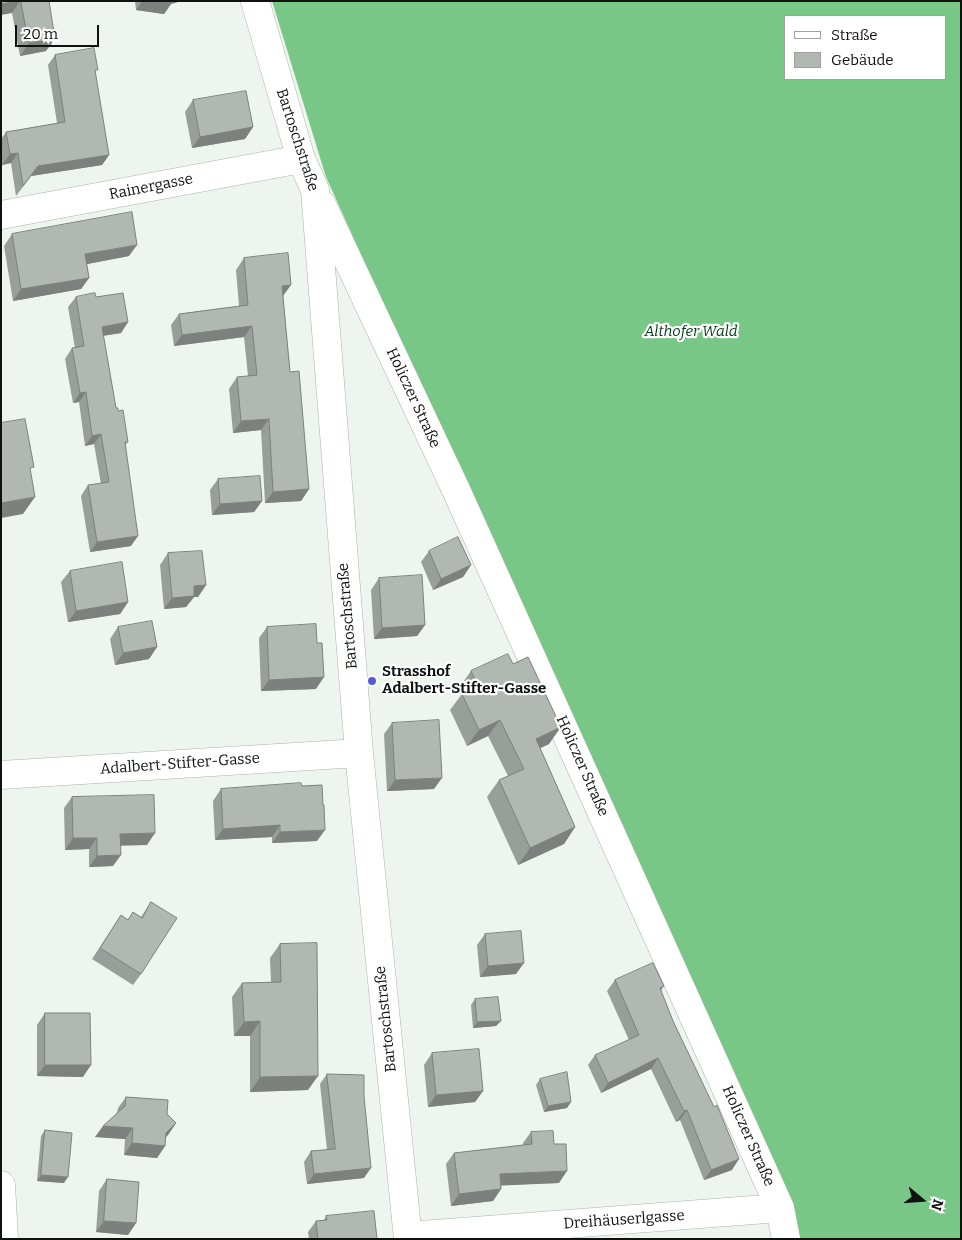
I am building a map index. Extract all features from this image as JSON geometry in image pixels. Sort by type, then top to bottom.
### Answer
[{"type":"street","name":"Bartoschstraße","points":[[255,1],[301,159],[315,190],[359,753],[408,1238]]},
{"type":"street","name":"Rainergasse","points":[[1,215],[301,159]]},
{"type":"street","name":"Holiczer Straße","points":[[315,190],[457,492],[780,1208],[786,1239]]},
{"type":"street","name":"Adalbert-Stifter-Gasse","points":[[1,775],[359,753]]},
{"type":"street","points":[[1,1184],[4,1239]]},
{"type":"street","name":"Dreihäuserlgasse","points":[[408,1238],[780,1208]]},
{"type":"green space","name":"Althofer Wald","points":[[272,1],[961,1],[961,1239],[795,1239],[466,486],[326,177]]},
{"type":"building","points":[[1,1],[18,1],[1,4]]},
{"type":"building","points":[[21,1],[49,1],[55,39],[29,43]]},
{"type":"building","points":[[94,48],[98,70],[95,70],[109,155],[38,166],[23,186],[18,153],[10,154],[6,132],[65,122],[55,55]]},
{"type":"building","points":[[246,91],[253,127],[200,137],[193,100]]},
{"type":"building","points":[[132,212],[137,245],[85,254],[89,278],[21,289],[12,234]]},
{"type":"building","points":[[288,253],[291,285],[282,286],[290,372],[299,371],[309,489],[273,492],[269,419],[241,421],[237,377],[257,375],[252,326],[182,335],[179,314],[248,305],[244,258]]},
{"type":"building","points":[[95,293],[96,297],[123,293],[128,322],[102,327],[116,408],[118,408],[118,411],[123,410],[128,442],[125,442],[138,536],[97,542],[88,485],[109,482],[101,434],[92,436],[86,392],[80,393],[72,348],[84,346],[76,297]]},
{"type":"building","points":[[25,419],[34,467],[30,468],[35,497],[1,503],[1,423]]},
{"type":"building","points":[[260,476],[262,501],[220,504],[218,479]]},
{"type":"building","points":[[458,537],[471,565],[441,579],[429,551]]},
{"type":"building","points":[[202,551],[206,585],[194,586],[194,596],[172,598],[168,553]]},
{"type":"building","points":[[122,562],[128,602],[76,611],[70,571]]},
{"type":"building","points":[[422,575],[425,625],[382,628],[379,578]]},
{"type":"building","points":[[152,621],[157,647],[123,653],[118,627]]},
{"type":"building","points":[[316,624],[317,643],[322,643],[324,677],[269,680],[267,627]]},
{"type":"building","points":[[508,654],[513,664],[528,657],[561,727],[536,739],[575,827],[530,848],[499,780],[524,769],[500,720],[479,730],[462,694],[478,686],[471,671]]},
{"type":"building","points":[[439,720],[442,778],[395,780],[392,723]]},
{"type":"building","points":[[301,783],[302,786],[322,785],[325,830],[280,832],[280,825],[223,829],[221,789]]},
{"type":"building","points":[[154,795],[155,833],[120,834],[121,855],[97,856],[97,838],[73,838],[72,797]]},
{"type":"building","points":[[151,902],[177,918],[141,974],[100,948],[121,915],[128,920],[133,912],[142,918]]},
{"type":"building","points":[[521,931],[524,963],[488,966],[485,934]]},
{"type":"building","points":[[317,943],[318,1076],[260,1077],[260,1021],[244,1022],[242,983],[281,982],[280,944]]},
{"type":"building","points":[[653,963],[664,986],[660,988],[673,1021],[714,1107],[717,1105],[739,1159],[711,1170],[687,1110],[684,1111],[658,1058],[608,1083],[595,1055],[639,1035],[615,980]]},
{"type":"building","points":[[498,997],[501,1021],[477,1022],[475,999]]},
{"type":"building","points":[[45,1013],[90,1013],[91,1065],[45,1065]]},
{"type":"building","points":[[479,1049],[483,1091],[436,1095],[432,1053]]},
{"type":"building","points":[[567,1072],[571,1102],[548,1106],[540,1079]]},
{"type":"building","points":[[327,1074],[364,1075],[364,1096],[371,1168],[314,1174],[311,1151],[335,1149]]},
{"type":"building","points":[[126,1097],[168,1100],[167,1114],[176,1123],[166,1133],[165,1146],[132,1143],[133,1128],[103,1126],[125,1106]]},
{"type":"building","points":[[45,1130],[72,1133],[68,1177],[41,1175]]},
{"type":"building","points":[[553,1131],[554,1144],[566,1144],[567,1171],[500,1174],[501,1189],[459,1194],[454,1153],[532,1144],[531,1132]]},
{"type":"building","points":[[107,1179],[139,1182],[136,1223],[104,1221]]},
{"type":"building","points":[[374,1211],[377,1239],[318,1239],[316,1221],[327,1220],[326,1216]]},
{"type":"place","name":"Strasshof Adalbert-Stifter-Gasse","points":[[372,681]]}]
